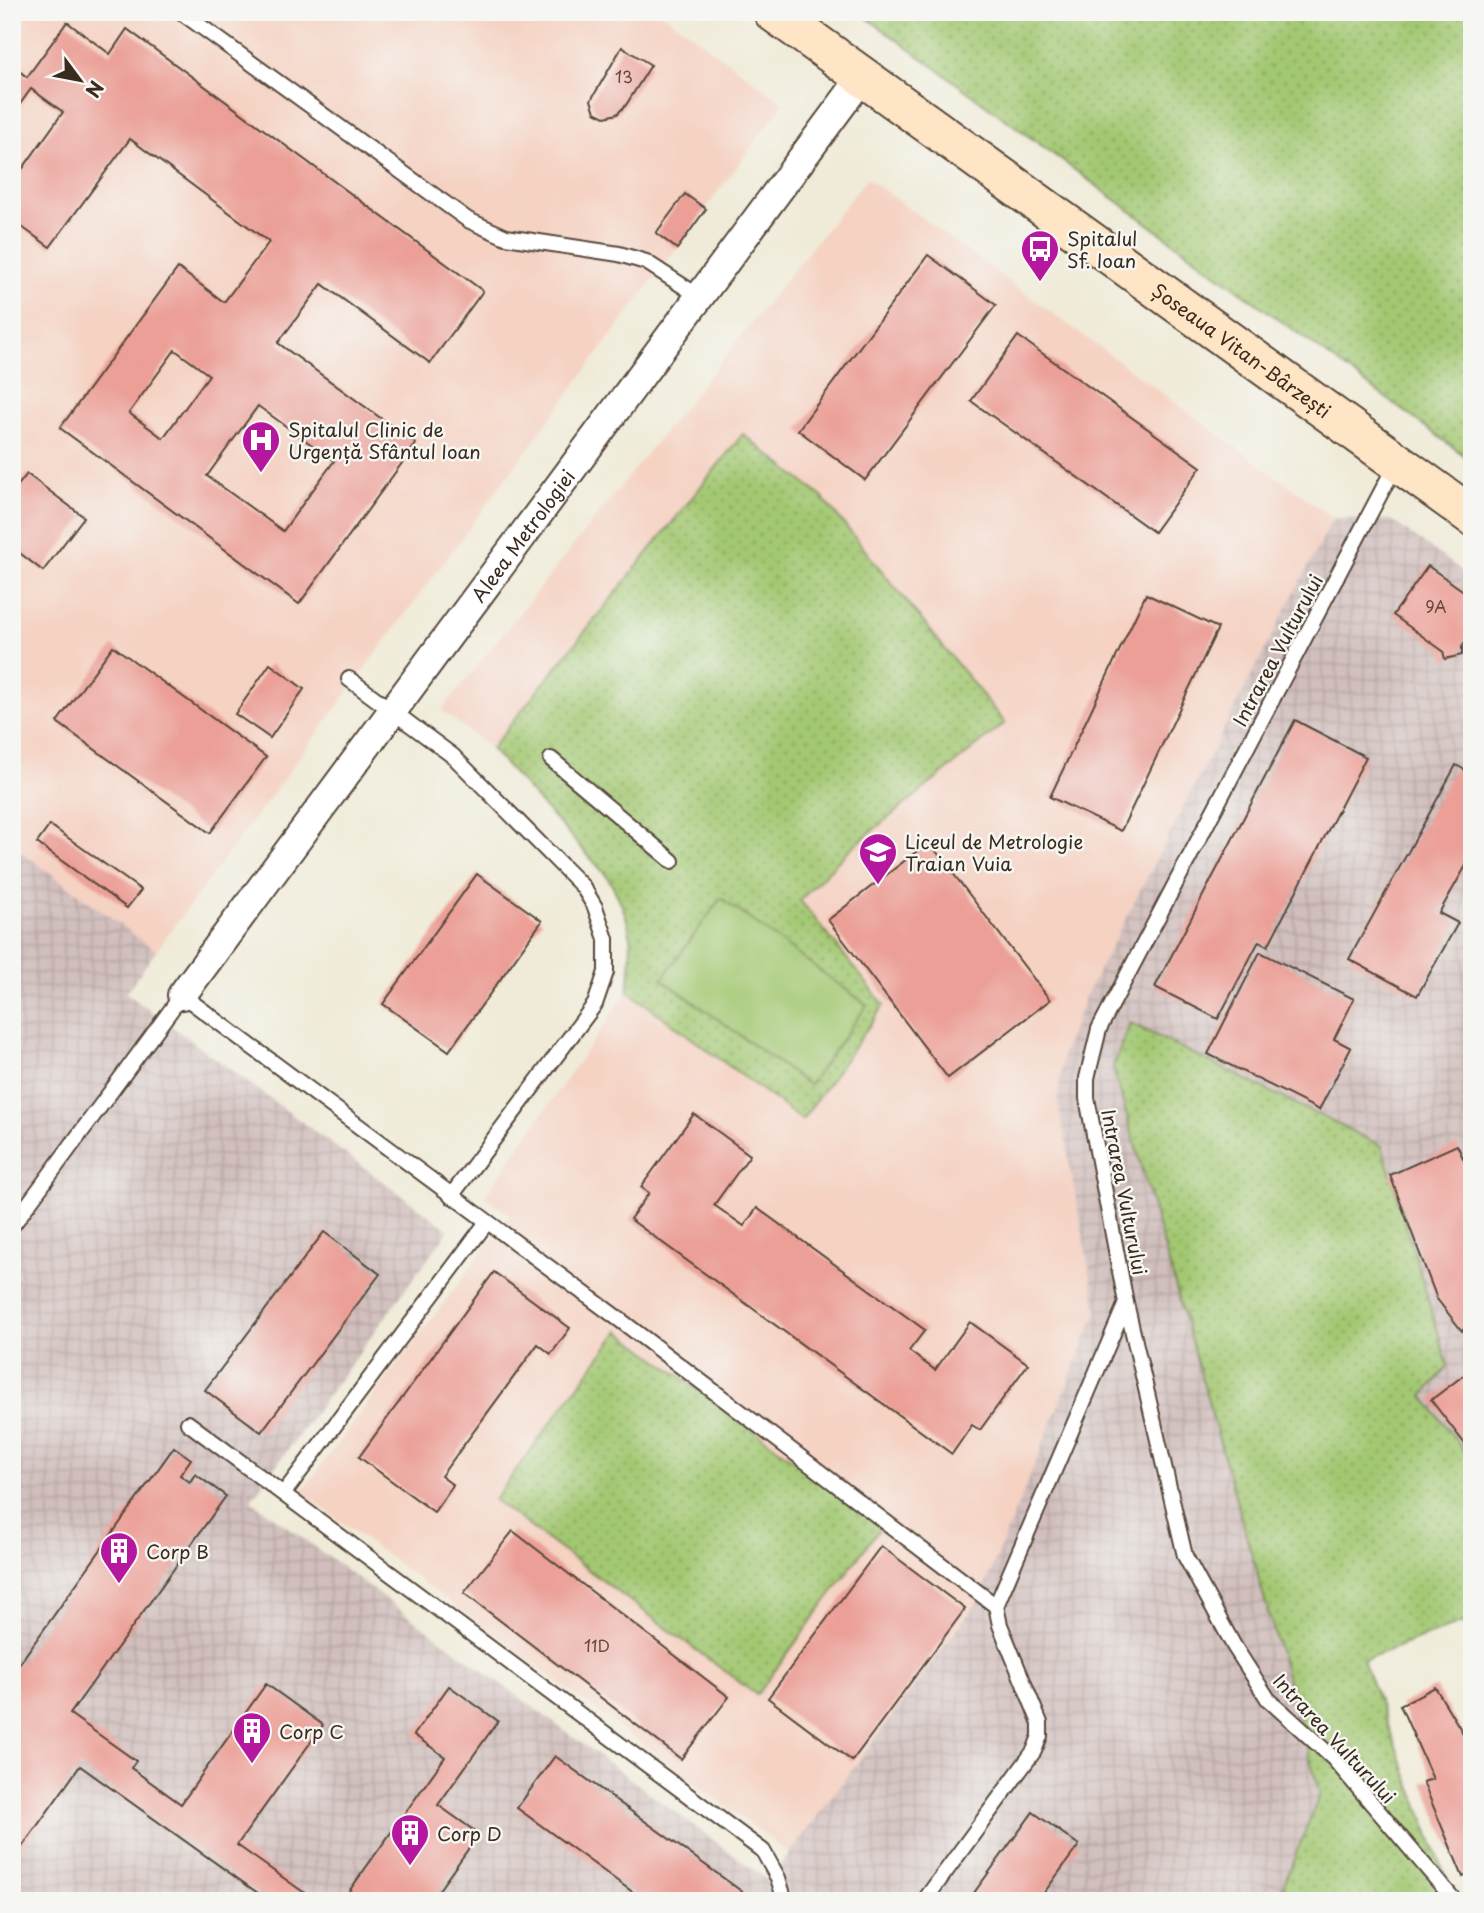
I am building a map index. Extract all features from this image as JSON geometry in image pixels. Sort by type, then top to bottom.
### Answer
[{"type":"main road","name":"Șoseaua Vitan-Bârzești","points":[[774,12],[1472,516]]},
{"type":"street","name":"Aleea Metrologiei","points":[[182,995],[863,76]]},
{"type":"lane","points":[[181,12],[468,220],[506,237],[619,254],[646,262],[700,296]]},
{"type":"lane","name":"Intrarea Vulturului","points":[[1397,463],[1099,1029],[1087,1078],[1087,1098],[1126,1303],[1185,1556],[1234,1646],[1268,1699],[1333,1758],[1455,1901]]},
{"type":"lane","points":[[349,679],[453,756],[583,887],[595,907],[606,939],[606,972],[586,1019],[451,1196]]},
{"type":"lane","points":[[551,759],[672,861]]},
{"type":"lane","points":[[12,1226],[182,995],[996,1606]]},
{"type":"lane","points":[[284,1493],[487,1222]]},
{"type":"lane","points":[[924,1901],[1034,1751],[1040,1735],[1040,1723],[1000,1625],[996,1606],[1126,1303]]},
{"type":"lane","points":[[188,1423],[763,1850],[778,1878],[785,1901]]},
{"type":"shaded area","name":"Spitalul Clinic de Urgență Sfântul Ioan","points":[[12,12],[661,12],[784,103],[156,951],[12,845]]},
{"type":"shaded area","name":"Liceul de Metrologie Traian Vuia","points":[[867,178],[1333,518],[1086,995],[1058,1101],[1097,1311],[980,1598],[790,1854],[301,1492],[510,1215],[485,1196],[628,991],[633,951],[631,928],[619,896],[606,875],[491,749],[442,710]]},
{"type":"shaded area","points":[[1333,518],[1391,520],[1472,578],[1472,1461],[1130,1024],[1113,1067],[1321,1795],[1277,1901],[12,1901],[12,845],[156,951],[126,993],[449,1230],[251,1500],[769,1881],[980,1598],[1097,1311],[1058,1101],[1063,1053],[1086,995]]},
{"type":"green space","points":[[859,12],[1472,12],[1472,461]]},
{"type":"green space","points":[[743,434],[822,497],[1005,723],[850,849],[800,900],[884,1005],[802,1120],[628,991],[631,944],[622,904],[615,890],[606,875],[491,749]]},
{"type":"green space","points":[[721,898],[867,1005],[809,1085],[662,979]]},
{"type":"green space","points":[[1130,1023],[1382,1146],[1448,1366],[1423,1396],[1472,1461],[1472,1638],[1463,1622],[1363,1660],[1455,1901],[1277,1901],[1320,1794],[1113,1067]]},
{"type":"green space","points":[[619,1331],[882,1525],[757,1695],[494,1500]]},
{"type":"building","points":[[67,22],[110,54],[127,29],[483,291],[430,363],[322,284],[278,343],[416,444],[299,604],[60,428],[178,268],[224,302],[269,242],[130,139],[50,247],[12,220],[12,160],[23,168],[63,112],[31,89],[12,115],[12,79],[18,70],[27,77]],"holes":[[[175,350],[209,375],[163,438],[129,413]],[[258,406],[334,461],[283,531],[207,476]]]},
{"type":"building","points":[[622,47],[651,65],[626,105],[617,114],[605,117],[595,112],[591,100]]},
{"type":"building","points":[[685,194],[706,209],[677,249],[656,233]]},
{"type":"building","points":[[928,255],[996,305],[865,480],[798,430]]},
{"type":"building","points":[[1018,336],[1201,467],[1154,532],[971,401]]},
{"type":"building","points":[[27,474],[84,517],[43,571],[12,547],[12,493]]},
{"type":"building","points":[[1428,566],[1472,597],[1472,633],[1462,647],[1462,655],[1445,659],[1443,651],[1393,615]]},
{"type":"building","points":[[1146,594],[1218,628],[1121,831],[1050,797]]},
{"type":"building","points":[[113,646],[266,757],[210,833],[57,722]]},
{"type":"building","points":[[270,664],[304,689],[270,738],[235,714]]},
{"type":"building","points":[[1295,720],[1366,757],[1268,946],[1259,941],[1218,1019],[1155,987]]},
{"type":"building","points":[[1456,765],[1472,774],[1472,855],[1439,913],[1458,923],[1417,996],[1349,959]]},
{"type":"building","points":[[50,825],[141,890],[127,908],[37,843]]},
{"type":"building","points":[[929,842],[1050,1000],[948,1078],[828,920]]},
{"type":"building","points":[[477,874],[542,921],[449,1051],[383,1004]]},
{"type":"building","points":[[1260,952],[1354,999],[1334,1039],[1351,1048],[1319,1110],[1208,1054]]},
{"type":"building","points":[[694,1114],[750,1155],[714,1205],[744,1226],[757,1208],[925,1330],[909,1351],[935,1370],[970,1322],[1028,1364],[980,1430],[972,1425],[952,1454],[630,1219],[649,1193],[641,1187]]},
{"type":"building","points":[[1457,1145],[1472,1177],[1472,1321],[1462,1331],[1437,1299],[1390,1175]]},
{"type":"building","points":[[324,1232],[380,1274],[261,1432],[205,1390]]},
{"type":"building","points":[[494,1272],[570,1328],[551,1354],[538,1344],[441,1476],[453,1485],[434,1512],[359,1457]]},
{"type":"building","points":[[1472,1369],[1472,1453],[1431,1400]]},
{"type":"building","points":[[174,1447],[191,1459],[180,1475],[190,1482],[195,1474],[226,1496],[70,1714],[136,1761],[131,1768],[181,1804],[266,1684],[323,1725],[237,1845],[316,1901],[269,1901],[80,1766],[12,1861],[12,1674]]},
{"type":"building","points":[[513,1531],[729,1697],[681,1759],[464,1593]]},
{"type":"building","points":[[881,1546],[965,1609],[852,1761],[768,1698]]},
{"type":"building","name":"Corp D","points":[[449,1686],[498,1721],[438,1805],[479,1834],[431,1901],[342,1901],[445,1757],[414,1735]]},
{"type":"building","points":[[1435,1687],[1472,1748],[1472,1872],[1463,1877],[1423,1782],[1433,1779],[1400,1705]]},
{"type":"building","points":[[555,1756],[755,1901],[645,1901],[517,1808]]},
{"type":"building","points":[[1033,1812],[1079,1845],[1038,1901],[968,1901]]},
{"type":"place","name":"Spitalul Sf. Ioan","points":[[1040,283]]},
{"type":"place","name":"Spitalul Clinic de Urgență Sfântul Ioan","points":[[261,474]]},
{"type":"place","name":"Liceul de Metrologie Traian Vuia","points":[[878,886]]},
{"type":"place","name":"Corp B","points":[[119,1585]]},
{"type":"place","name":"Corp C","points":[[252,1765]]},
{"type":"place","name":"Corp D","points":[[410,1867]]}]
